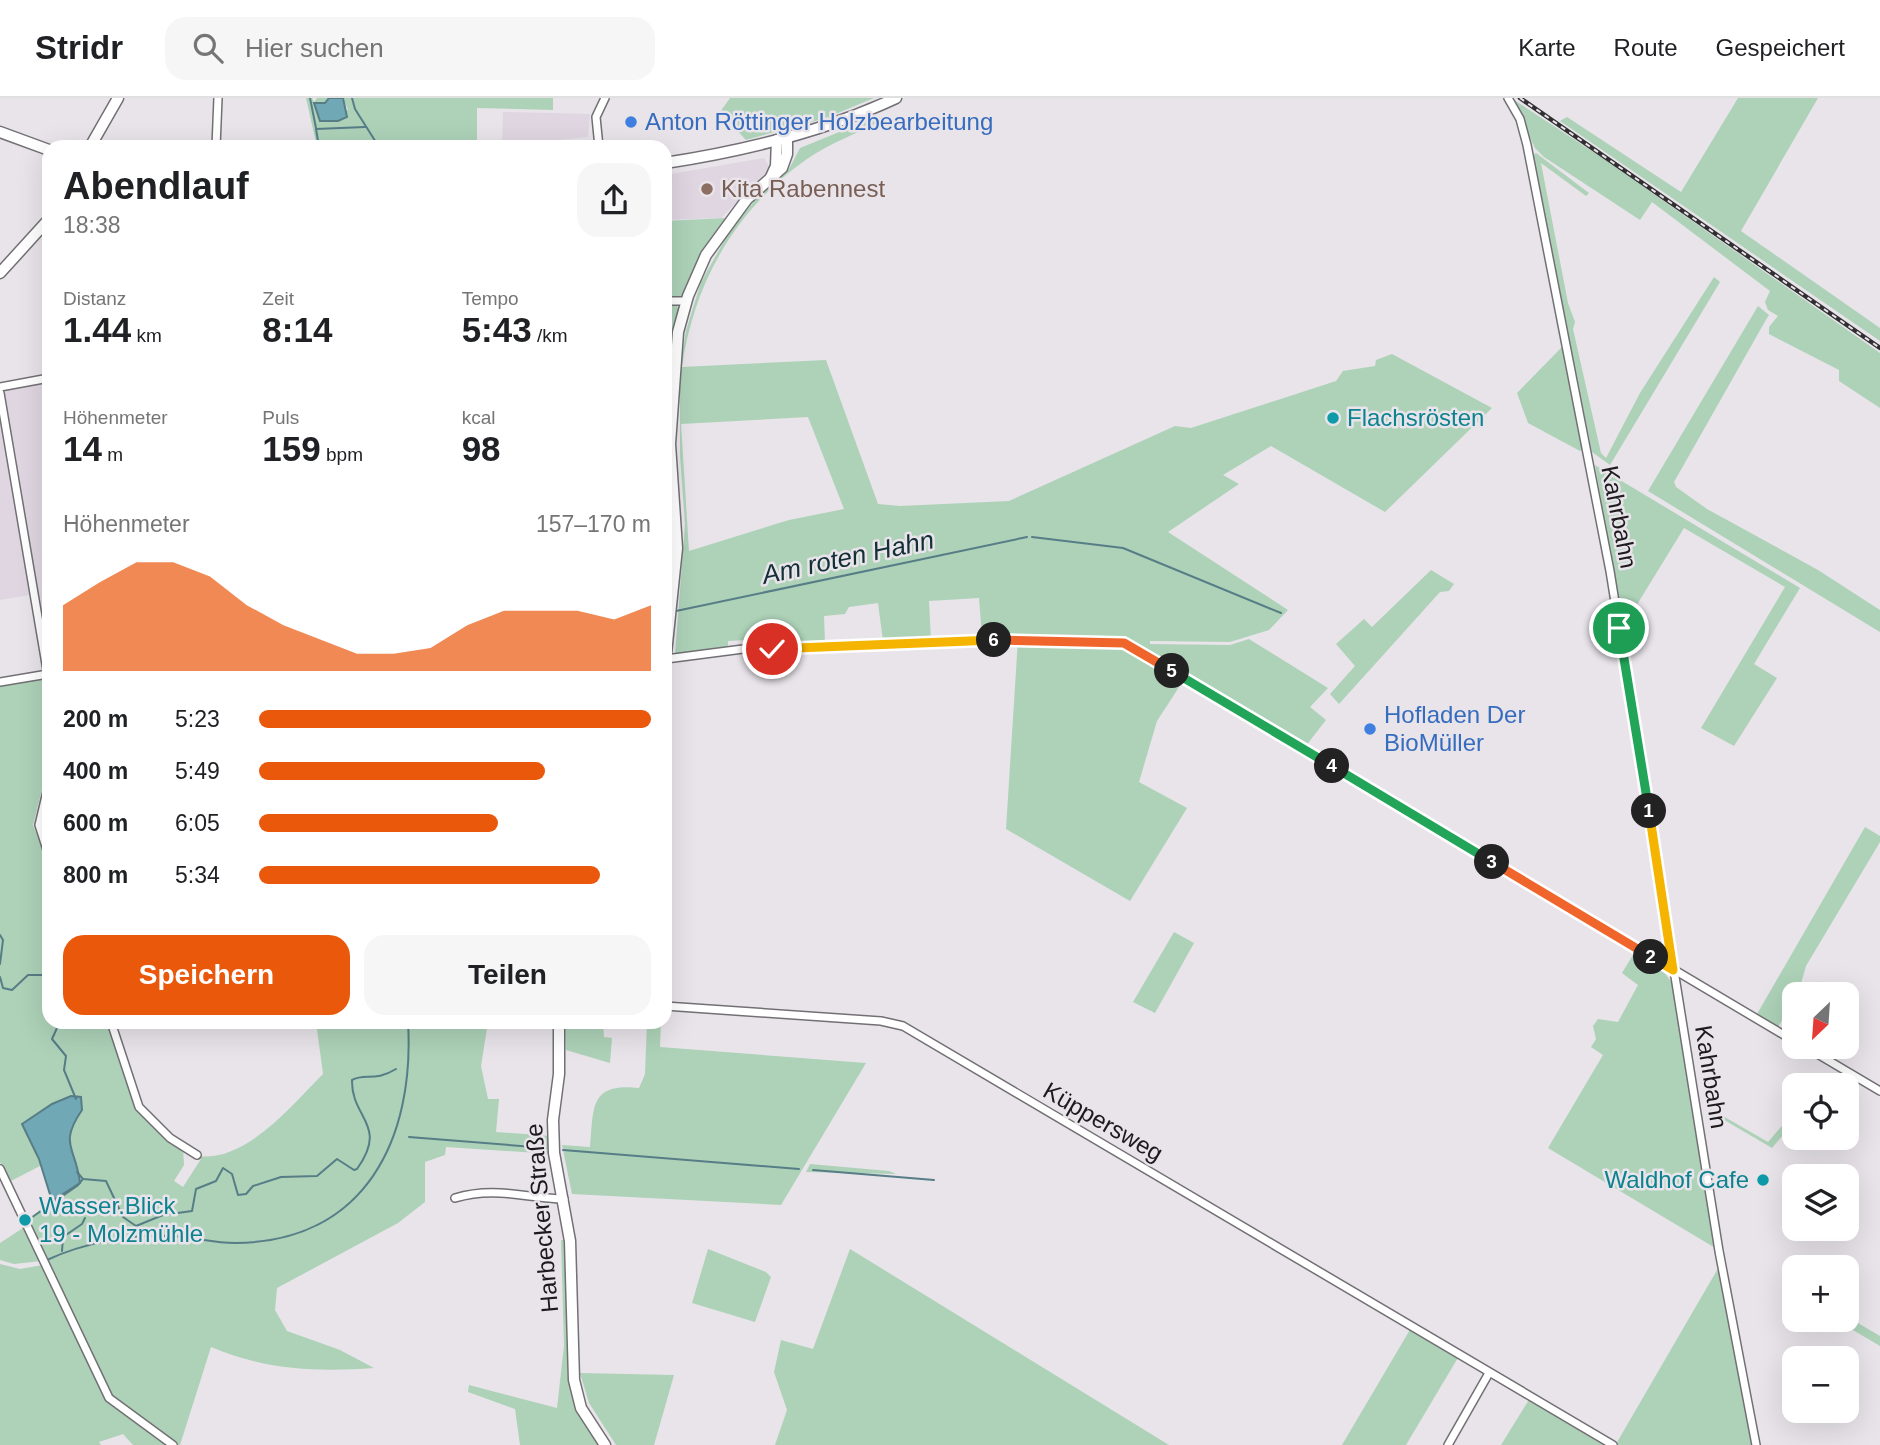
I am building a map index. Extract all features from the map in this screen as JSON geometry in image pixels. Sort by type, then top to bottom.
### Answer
[{"type":"main road","points":[[94,140],[118,98]]},
{"type":"main road","points":[[672,167],[782,142],[864,113],[896,98]]},
{"type":"main road","points":[[0,132],[42,147]]},
{"type":"main road","points":[[672,162],[782,142]]},
{"type":"main road","points":[[672,396],[678,332],[700,265],[722,229],[771,177],[782,142]]},
{"type":"main road","points":[[0,272],[42,220]]},
{"type":"main road","points":[[13,256],[42,226]]},
{"type":"main road","points":[[672,471],[677,539],[672,594]]},
{"type":"main road","name":"Harbecker Straße","points":[[559,1029],[559,1074],[553,1120],[554,1153],[564,1199],[574,1296],[575,1391],[581,1408],[605,1445]]},
{"type":"street","points":[[216,140],[218,98]]},
{"type":"street","points":[[598,140],[596,117],[605,98]]},
{"type":"street","name":"Kahrbahn","points":[[1508,98],[1520,119],[1527,145],[1595,485],[1720,1251],[1756,1445]]},
{"type":"street","points":[[672,301],[686,301]]},
{"type":"street","points":[[0,387],[42,379]]},
{"type":"street","points":[[0,393],[42,642]]},
{"type":"street","points":[[672,660],[743,649],[963,641],[1124,643],[1782,1034]]},
{"type":"street","points":[[0,682],[42,678]]},
{"type":"street","points":[[42,812],[42,837]]},
{"type":"street","points":[[1678,988],[1690,980]]},
{"type":"street","name":"Küppersweg","points":[[672,1006],[881,1021],[903,1026],[1613,1445]]},
{"type":"street","points":[[113,1029],[139,1107],[170,1138],[197,1155]]},
{"type":"street","points":[[1826,1059],[1880,1091]]},
{"type":"street","points":[[0,1169],[109,1398],[173,1445]]},
{"type":"street","points":[[455,1198],[476,1192],[510,1191],[526,1198],[564,1199]]},
{"type":"street","points":[[1448,1445],[1489,1373]]},
{"type":"shaded area","points":[[503,112],[590,114],[588,137],[502,140]]},
{"type":"shaded area","name":"Kita Rabennest","points":[[764,158],[770,168],[721,218],[672,220],[672,174]]},
{"type":"shaded area","points":[[42,381],[42,626],[36,594],[0,600],[0,388]]},
{"type":"green space","points":[[306,98],[312,98],[314,102],[317,98],[329,98],[325,103],[314,104],[348,110],[343,98],[553,98],[553,110],[477,108],[477,140],[315,140]]},
{"type":"green space","points":[[730,98],[874,98],[826,118],[746,140],[720,112]]},
{"type":"green space","points":[[1511,98],[1604,159],[1880,353],[1880,408],[1839,381],[1839,370],[1769,334],[1769,327],[1778,316],[1768,310],[1765,302],[1770,291],[1652,202],[1640,220],[1544,157],[1535,148]]},
{"type":"green space","points":[[1738,98],[1818,98],[1741,231],[1880,328],[1880,341],[1560,121],[1567,117],[1681,192]]},
{"type":"green space","points":[[876,117],[878,120],[813,155],[763,197],[742,221],[724,247],[697,304],[682,367],[826,360],[878,504],[900,506],[1009,501],[1175,426],[1191,428],[1336,381],[1343,371],[1375,366],[1376,360],[1392,354],[1492,408],[1385,512],[1271,446],[1223,475],[1239,484],[1168,532],[1288,610],[1269,630],[1230,642],[1150,641],[1150,644],[1230,645],[1249,639],[1328,688],[1310,707],[1326,720],[1305,747],[1183,681],[1157,721],[1139,782],[1187,808],[1130,901],[1006,829],[1018,639],[982,637],[979,598],[929,601],[931,640],[883,641],[878,603],[849,607],[845,614],[824,616],[825,645],[748,647],[747,640],[728,641],[728,649],[675,655],[685,524],[680,456],[680,366],[686,331],[701,282],[731,229],[756,199],[789,169],[800,148]],"holes":[[[808,417],[844,509],[789,520],[689,551],[681,424]]]},
{"type":"green space","points":[[1536,153],[1589,193],[1586,196],[1541,163],[1568,303],[1575,322],[1573,329],[1601,453],[1606,458],[1640,393],[1714,277],[1720,282],[1610,465],[1592,452],[1532,156]]},
{"type":"green space","points":[[726,218],[702,254],[685,295],[673,297],[672,297],[672,221]]},
{"type":"green space","points":[[672,304],[680,310],[672,343]]},
{"type":"green space","points":[[1758,306],[1769,315],[1674,482],[1676,487],[1707,509],[1818,570],[1880,610],[1880,632],[1648,491]]},
{"type":"green space","points":[[1564,345],[1583,448],[1580,451],[1528,423],[1517,393]]},
{"type":"green space","points":[[1595,465],[1800,588],[1754,664],[1777,678],[1734,746],[1701,728],[1785,587],[1684,528],[1622,629]]},
{"type":"green space","points":[[1431,570],[1454,584],[1449,591],[1440,592],[1339,704],[1330,694],[1355,666],[1336,644],[1364,619],[1372,627]]},
{"type":"green space","points":[[42,678],[42,789],[33,825],[42,848],[42,1029],[110,1029],[138,1108],[183,1148],[184,1165],[174,1181],[183,1187],[201,1159],[196,1156],[214,1156],[250,1142],[282,1116],[323,1074],[317,1029],[487,1029],[481,1066],[488,1099],[499,1099],[496,1132],[551,1136],[553,1154],[446,1147],[445,1155],[425,1162],[425,1202],[398,1223],[277,1288],[275,1310],[287,1331],[340,1350],[374,1368],[291,1368],[252,1361],[211,1347],[180,1445],[173,1445],[114,1400],[29,1222],[40,1210],[69,1191],[80,1178],[68,1140],[74,1122],[71,1096],[52,1104],[22,1124],[40,1159],[40,1166],[9,1182],[0,1162],[0,684]]},
{"type":"green space","points":[[1865,827],[1880,836],[1880,842],[1806,966],[1801,982],[1782,982],[1782,1020],[1778,1027],[1757,1014]]},
{"type":"green space","points":[[1174,932],[1194,943],[1155,1013],[1133,1002]]},
{"type":"green space","points":[[1636,950],[1657,963],[1676,988],[1717,1249],[1548,1148],[1603,1055],[1591,1047],[1596,1039],[1593,1026],[1598,1019],[1618,1022],[1638,985],[1622,973]]},
{"type":"green space","points":[[565,1029],[603,1029],[604,1037],[612,1038],[610,1063],[566,1050]]},
{"type":"green space","points":[[647,1029],[661,1029],[660,1047],[866,1063],[781,1205],[572,1194],[562,1145],[590,1147],[594,1110],[602,1094],[622,1087],[639,1088],[645,1074]]},
{"type":"green space","points":[[1709,1108],[1768,1142],[1782,1126],[1782,1136],[1772,1148],[1714,1114]]},
{"type":"green space","points":[[810,1164],[889,1171],[896,1174],[806,1172]]},
{"type":"green space","points":[[26,1226],[41,1261],[14,1264],[0,1260],[0,1243]]},
{"type":"green space","points":[[561,1240],[568,1240],[571,1386],[602,1445],[520,1445],[515,1409],[468,1392],[469,1385],[557,1408],[564,1346]]},
{"type":"green space","points":[[708,1249],[766,1272],[771,1277],[755,1322],[692,1303]]},
{"type":"green space","points":[[850,1249],[1169,1445],[775,1445],[787,1410],[774,1372],[781,1340],[813,1349]]},
{"type":"green space","points":[[0,1264],[20,1269],[43,1265],[108,1400],[170,1445],[133,1445],[123,1434],[99,1442],[101,1445],[0,1445]]},
{"type":"green space","points":[[1720,1265],[1754,1445],[1616,1444]]},
{"type":"green space","points":[[1859,1324],[1880,1336],[1880,1346],[1856,1332],[1859,1332]]},
{"type":"green space","points":[[1411,1328],[1459,1356],[1406,1445],[1342,1445]]},
{"type":"green space","points":[[580,1373],[674,1375],[654,1445],[616,1445],[589,1403]]},
{"type":"green space","points":[[1530,1398],[1610,1445],[1501,1445]]},
{"type":"water","points":[[329,98],[343,98],[347,117],[338,121],[320,121],[314,103],[325,103]]},
{"type":"water","points":[[71,1096],[81,1097],[82,1110],[71,1131],[70,1139],[80,1183],[52,1201],[39,1159],[22,1124],[52,1104]]},
{"type":"waterway","points":[[310,98],[316,128]]},
{"type":"waterway","points":[[352,98],[355,109],[375,140]]},
{"type":"waterway","points":[[318,140],[316,129],[365,127]]},
{"type":"waterway","name":"Am roten Hahn","points":[[676,611],[1027,537]]},
{"type":"waterway","name":"Am roten Hahn","points":[[1032,537],[1123,548],[1281,613]]},
{"type":"waterway","points":[[0,935],[3,940],[0,964]]},
{"type":"waterway","points":[[0,977],[3,988],[12,990],[28,975],[42,975]]},
{"type":"waterway","points":[[57,1029],[52,1039],[66,1056],[64,1070],[76,1099]]},
{"type":"waterway","points":[[47,1260],[92,1244],[124,1238],[172,1236],[235,1243],[280,1238],[318,1224],[349,1203],[373,1176],[391,1143],[402,1105],[408,1065],[408,1029]]},
{"type":"waterway","points":[[83,1179],[106,1181],[123,1217],[136,1226],[163,1215],[192,1211],[196,1189],[216,1181],[223,1168],[232,1174],[238,1195],[246,1194],[253,1186],[281,1177],[317,1176],[337,1159],[354,1170],[357,1169],[370,1142],[366,1122],[353,1093],[352,1080],[382,1075],[396,1069]]},
{"type":"waterway","points":[[409,1137],[546,1148]]},
{"type":"waterway","points":[[563,1150],[799,1169]]},
{"type":"waterway","points":[[813,1170],[934,1180]]},
{"type":"waterway","points":[[28,1220],[77,1186],[83,1179],[77,1172]]},
{"type":"waterway","points":[[62,1251],[63,1237],[82,1224],[85,1218]]},
{"type":"railway","points":[[1520,98],[1880,348]]},
{"type":"place","name":"Anton Röttinger Holzbearbeitung","points":[[631,122]]},
{"type":"place","name":"Kita Rabennest","points":[[707,189]]},
{"type":"place","name":"Flachsrösten","points":[[1333,418]]},
{"type":"place","name":"Hofladen Der BioMüller","points":[[1370,729]]},
{"type":"place","name":"Waldhof Cafe","points":[[1763,1180]]},
{"type":"place","name":"Wasser.Blick 19 - Molzmühle","points":[[25,1220]]},
{"type":"route","points":[[772,649],[1016,639],[1124,643],[1673,970],[1619,628]]}]
